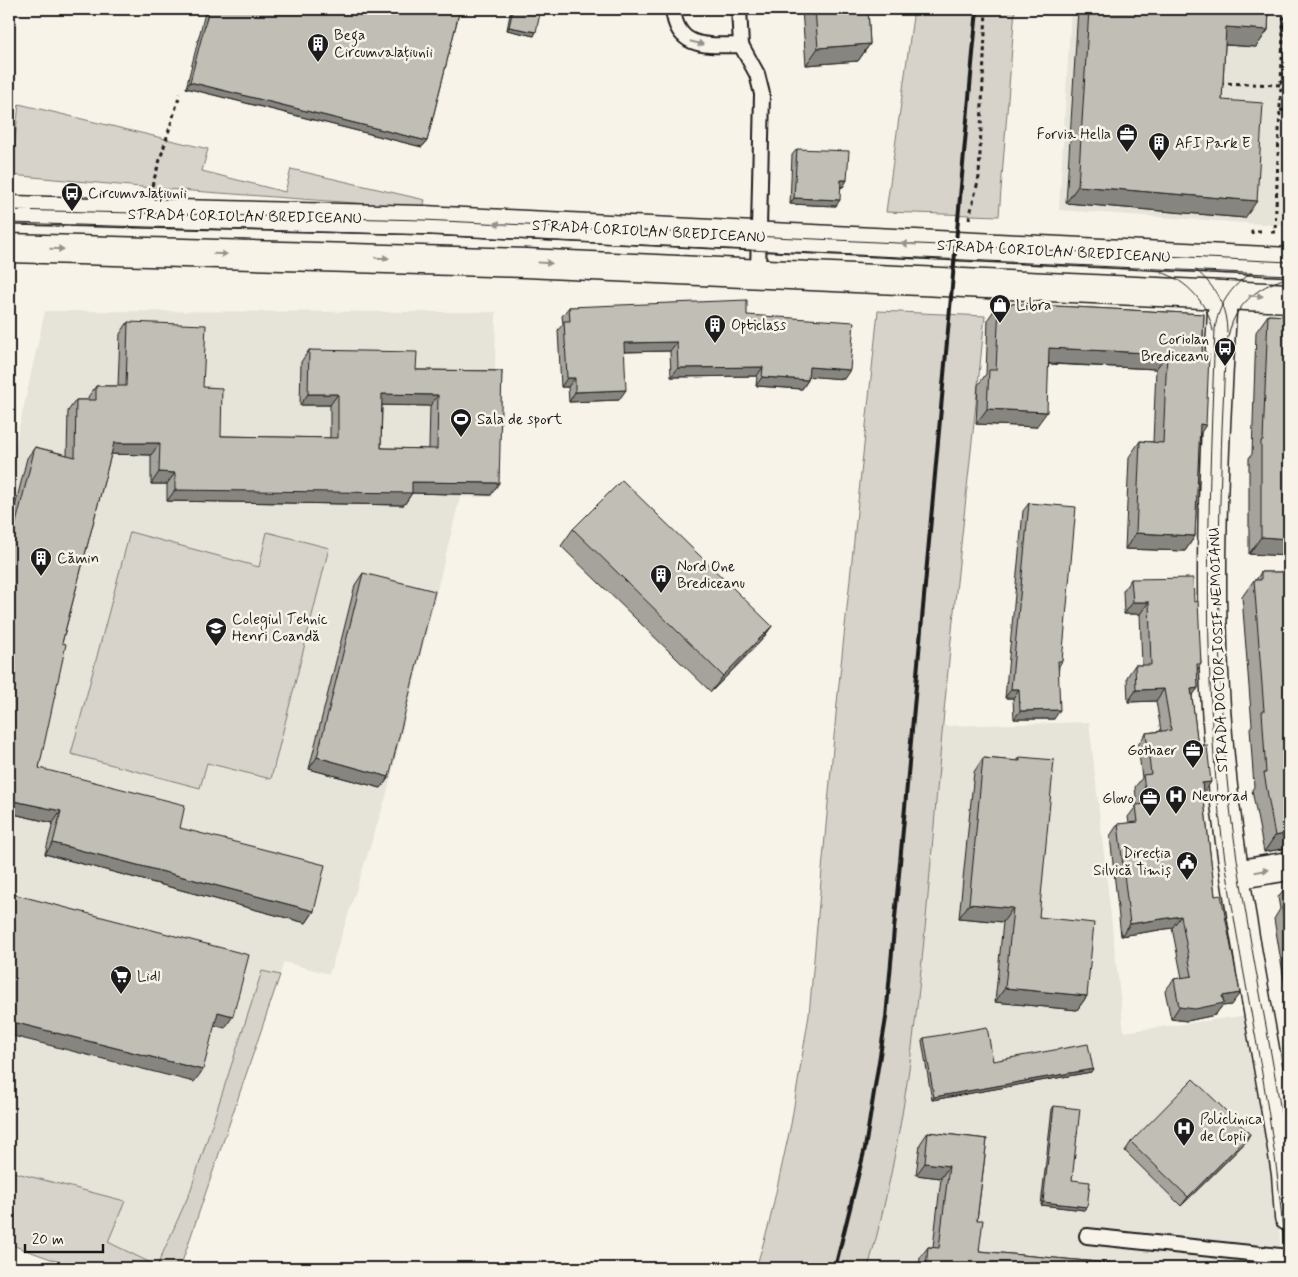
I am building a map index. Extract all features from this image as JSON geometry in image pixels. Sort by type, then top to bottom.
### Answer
[{"type":"street","name":"STRADA CORIOLAN BREDICEANU","points":[[9,210],[424,220],[1289,262]]},
{"type":"street","points":[[9,248],[526,263],[1289,298]]},
{"type":"street","name":"STRADA DOCTOR IOSIF NEMOIANU","points":[[1224,259],[1215,449],[1214,639],[1220,754],[1235,875],[1278,1117],[1286,1174],[1289,1217]]},
{"type":"street","points":[[1235,875],[1289,866]]},
{"type":"lane","points":[[673,9],[679,31],[688,41],[708,46],[741,45]]},
{"type":"lane","points":[[739,9],[741,45],[758,74],[762,94],[758,273]]},
{"type":"lane","points":[[1087,1236],[1289,1257]]},
{"type":"path","points":[[968,228],[979,177],[986,9]]},
{"type":"path","points":[[1275,232],[1284,9]]},
{"type":"path","points":[[1212,82],[1281,85]]},
{"type":"path","points":[[150,192],[180,94]]},
{"type":"path","points":[[1280,110],[1289,111]]},
{"type":"shaded area","points":[[914,9],[1015,9],[999,216],[886,212]]},
{"type":"shaded area","points":[[1071,9],[1289,9],[1289,226],[1059,210]]},
{"type":"shaded area","points":[[19,104],[208,149],[202,171],[285,192],[291,169],[425,200],[423,208],[152,188],[11,175]]},
{"type":"shaded area","name":"Colegiul Tehnic Henri Coandă","points":[[45,311],[496,312],[493,497],[460,497],[386,797],[329,974],[284,962],[180,1268],[76,1268],[9,1244],[9,473]]},
{"type":"shaded area","points":[[878,311],[985,316],[950,654],[916,1019],[897,1144],[868,1268],[756,1268],[769,1224],[791,1124],[809,1015],[837,703]]},
{"type":"shaded area","points":[[130,532],[259,567],[267,532],[329,548],[271,779],[207,763],[200,788],[71,754]]},
{"type":"shaded area","points":[[1089,722],[1124,1032],[1249,1015],[1271,1118],[1282,1268],[868,1268],[897,1145],[915,1029],[943,726]]},
{"type":"shaded area","points":[[262,971],[280,975],[180,1268],[76,1268],[9,1244],[9,1171],[125,1201],[108,1242],[157,1266],[190,1192]]},
{"type":"building","name":"Bega Circumvalațiunii","points":[[209,9],[460,9],[427,141],[190,82]]},
{"type":"building","points":[[513,9],[541,9],[536,32],[509,27]]},
{"type":"building","points":[[815,9],[868,9],[870,44],[818,48]]},
{"type":"building","points":[[1089,9],[1269,9],[1268,30],[1226,27],[1222,100],[1263,103],[1257,201],[1078,186]]},
{"type":"building","points":[[797,149],[849,151],[847,180],[841,180],[840,200],[794,198]]},
{"type":"building","points":[[747,300],[747,315],[854,322],[850,370],[809,367],[808,380],[762,377],[763,367],[678,368],[677,342],[624,343],[626,390],[575,392],[575,378],[567,378],[564,321],[570,321],[569,307]]},
{"type":"building","points":[[999,303],[1204,314],[1202,355],[1209,355],[1206,425],[1200,424],[1195,536],[1136,533],[1140,441],[1163,443],[1167,354],[1049,348],[1047,412],[987,409],[989,370],[996,370]]},
{"type":"building","points":[[1268,315],[1289,316],[1289,539],[1261,537],[1261,441],[1263,441]]},
{"type":"building","points":[[128,322],[206,325],[203,387],[222,388],[221,436],[338,438],[338,394],[308,394],[309,350],[417,352],[416,370],[502,371],[499,483],[412,482],[412,493],[175,490],[175,473],[159,472],[160,443],[114,443],[62,643],[66,644],[39,768],[185,805],[180,828],[325,865],[314,911],[53,843],[61,811],[9,800],[9,551],[35,447],[75,457],[76,400],[96,400],[96,386],[126,386]],"holes":[[[382,394],[438,395],[437,449],[381,448]]]},
{"type":"building","name":"Nord One Brediceanu","points":[[622,480],[772,626],[723,676],[573,529]]},
{"type":"building","points":[[1029,503],[1076,507],[1062,661],[1058,661],[1060,710],[1020,711],[1019,689],[1011,689]]},
{"type":"building","points":[[1261,572],[1289,572],[1289,833],[1275,836],[1264,773],[1266,773],[1262,711],[1264,711],[1254,580],[1261,580]]},
{"type":"building","points":[[363,573],[435,591],[389,777],[317,757]]},
{"type":"building","points":[[1193,578],[1194,602],[1198,601],[1201,664],[1197,664],[1198,688],[1191,689],[1198,746],[1207,745],[1211,782],[1202,783],[1215,896],[1221,895],[1240,993],[1222,996],[1224,1003],[1195,1009],[1179,1007],[1174,979],[1192,976],[1181,916],[1130,924],[1118,824],[1138,822],[1136,805],[1147,804],[1143,775],[1151,774],[1146,733],[1171,730],[1164,689],[1136,690],[1135,665],[1151,665],[1149,602],[1133,602],[1131,579]]},
{"type":"building","points":[[1020,757],[1054,760],[1039,917],[1094,923],[1087,996],[1005,988],[1013,908],[969,904],[983,758],[1020,761]]},
{"type":"building","name":"Lidl","points":[[9,893],[249,955],[233,1016],[218,1012],[203,1070],[9,1021]]},
{"type":"building","points":[[1289,905],[1289,947],[1282,907]]},
{"type":"building","points":[[987,1027],[993,1061],[1088,1044],[1093,1069],[934,1097],[924,1038]]},
{"type":"building","name":"Policlinica de Copii","points":[[1193,1079],[1250,1134],[1188,1197],[1131,1142]]},
{"type":"building","points":[[1054,1106],[1080,1109],[1072,1180],[1090,1182],[1087,1207],[1043,1202]]},
{"type":"building","points":[[928,1132],[987,1139],[977,1220],[983,1220],[979,1251],[1162,1268],[926,1268],[928,1247],[939,1248],[949,1166],[925,1163]]},
{"type":"tram line","points":[[9,210],[423,220],[1289,262]]},
{"type":"tram line","points":[[9,223],[424,235],[1289,275]]},
{"type":"tram line","points":[[1196,270],[1209,283],[1219,298],[1225,315],[1227,333]]},
{"type":"tram line","points":[[1161,272],[1180,281],[1195,295],[1207,312],[1213,331]]},
{"type":"tram line","points":[[1251,273],[1237,284],[1227,297],[1219,312],[1215,329],[1208,571],[1210,692],[1219,813],[1226,870],[1275,1153],[1285,1268]]},
{"type":"tram line","points":[[1287,278],[1261,289],[1247,300],[1236,314],[1228,337],[1225,360],[1222,437],[1219,643],[1223,730],[1231,816],[1244,903],[1289,1162]]},
{"type":"railway","points":[[835,1268],[865,1148],[886,1018],[977,9]]},
{"type":"place","name":"Bega Circumvalațiunii","points":[[318,63]]},
{"type":"place","name":"Forvia Hella","points":[[1127,153]]},
{"type":"place","name":"AFI Park E","points":[[1159,162]]},
{"type":"place","name":"Circumvalațiunii","points":[[72,212]]},
{"type":"place","name":"Libra","points":[[1000,324]]},
{"type":"place","name":"Opticlass","points":[[715,344]]},
{"type":"place","name":"Coriolan Brediceanu","points":[[1225,367]]},
{"type":"place","name":"Sala de sport","points":[[461,438]]},
{"type":"place","name":"Cămin","points":[[41,577]]},
{"type":"place","name":"Nord One Brediceanu","points":[[661,594]]},
{"type":"place","name":"Colegiul Tehnic Henri Coandă","points":[[216,647]]},
{"type":"place","name":"Gothaer","points":[[1193,769]]},
{"type":"place","name":"Neurorad","points":[[1176,815]]},
{"type":"place","name":"Glovo","points":[[1150,817]]},
{"type":"place","name":"Direcția Silvică Timiș","points":[[1187,881]]},
{"type":"place","name":"Lidl","points":[[121,995]]},
{"type":"place","name":"Policlinica de Copii","points":[[1184,1147]]}]
